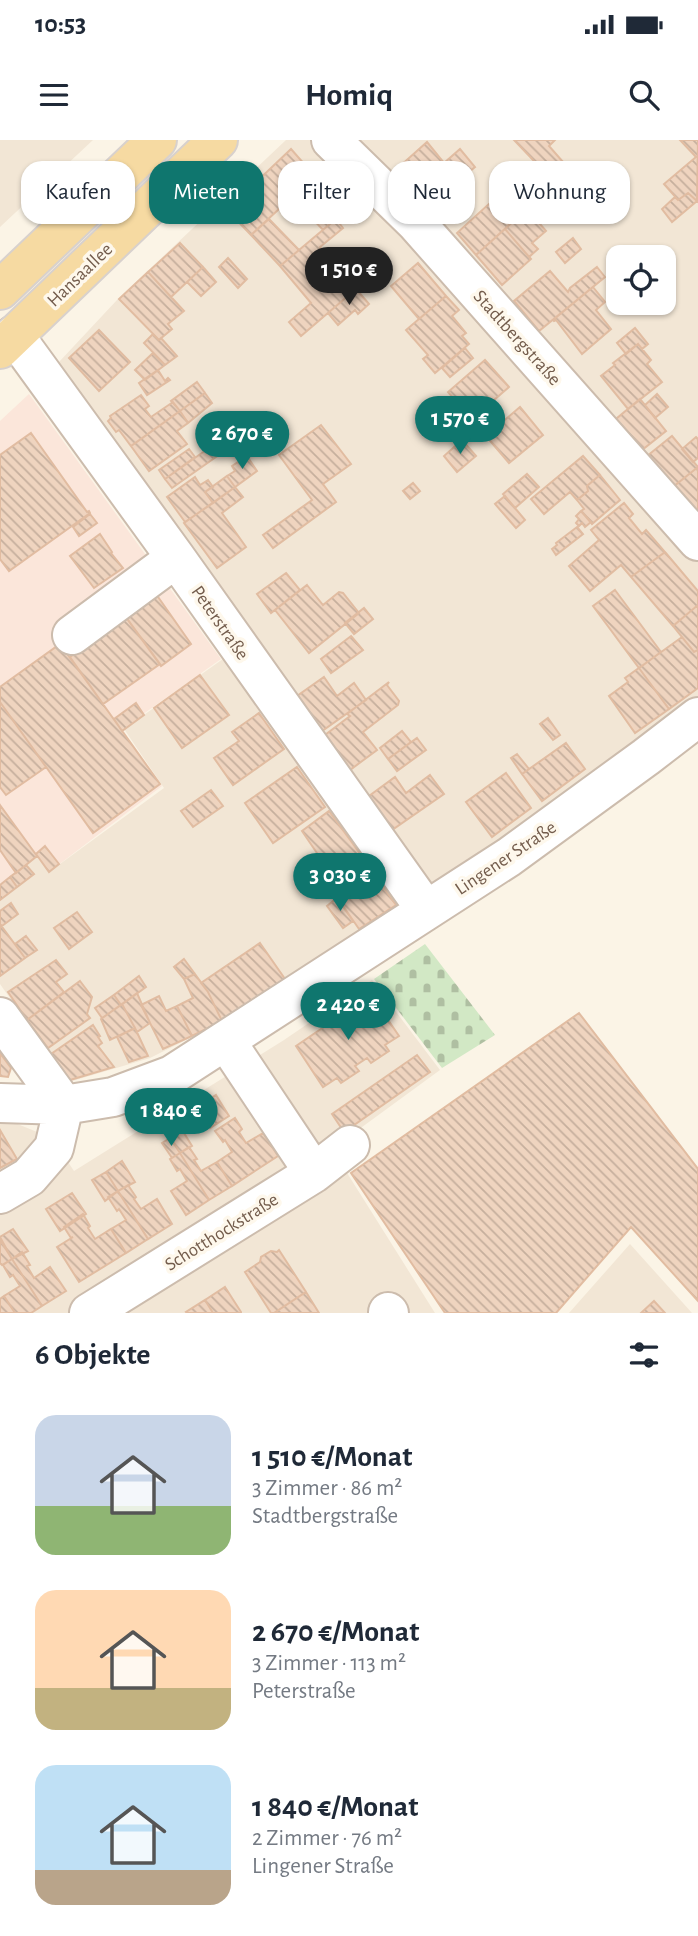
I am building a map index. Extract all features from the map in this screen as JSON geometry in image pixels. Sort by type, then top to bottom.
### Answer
[{"type":"main road","points":[[0,290],[157,140]]},
{"type":"main road","name":"Hansaallee","points":[[7,342],[218,140]]},
{"type":"street","name":"Stadtbergstraße","points":[[331,140],[416,223],[698,541]]},
{"type":"street","name":"Peterstraße","points":[[7,342],[176,558],[426,910]]},
{"type":"street","points":[[72,635],[176,558]]},
{"type":"street","name":"Lingener Straße","points":[[0,1103],[64,1105],[113,1097],[172,1075],[509,857],[698,717]]},
{"type":"street","points":[[0,1017],[64,1105],[54,1148],[29,1177],[0,1194]]},
{"type":"street","points":[[226,1041],[314,1173]]},
{"type":"street","name":"Schotthockstraße","points":[[89,1313],[314,1173],[350,1145]]},
{"type":"shaded area","points":[[0,140],[93,140],[71,161],[21,161],[21,207],[0,227]]},
{"type":"shaded area","points":[[286,140],[698,140],[698,699],[442,880],[226,1020],[150,1058],[69,1082],[0,984],[0,886],[37,857],[49,872],[164,788],[124,729],[254,637],[59,362],[117,300],[197,224],[264,224],[264,161]]},
{"type":"shaded area","points":[[29,394],[221,659],[122,729],[162,786],[49,872],[37,857],[0,885],[0,421]]},
{"type":"shaded area","points":[[372,980],[440,1070],[332,1149],[435,1313],[0,1313],[0,1121],[10,1121],[52,1138],[74,1171],[284,1040]]},
{"type":"shaded area","points":[[630,1244],[692,1313],[569,1313]]},
{"type":"green space","points":[[425,944],[495,1035],[442,1068],[374,979]]},
{"type":"building","points":[[514,140],[555,140],[549,146],[562,161],[534,161]]},
{"type":"building","points":[[680,140],[698,140],[697,201],[688,193],[678,200],[664,184],[696,157]]},
{"type":"building","points":[[427,142],[442,161],[406,161]]},
{"type":"building","points":[[291,149],[302,161],[278,161]]},
{"type":"building","points":[[460,149],[470,161],[446,161]]},
{"type":"building","points":[[278,161],[278,210],[264,223],[264,175]]},
{"type":"building","points":[[688,193],[697,201],[672,222],[662,209],[675,197],[678,200]]},
{"type":"building","points":[[489,204],[489,224],[510,224],[476,255],[457,233],[467,224],[475,224],[475,217]]},
{"type":"building","points":[[269,219],[299,250],[280,266],[251,235]]},
{"type":"building","points":[[240,224],[263,224],[251,235]]},
{"type":"building","points":[[317,224],[330,224],[323,230]]},
{"type":"building","points":[[330,224],[340,224],[343,228],[320,247],[356,289],[301,336],[289,322],[311,303],[280,266]]},
{"type":"building","points":[[510,224],[540,224],[546,231],[532,243],[538,249],[529,257],[505,229]]},
{"type":"building","points":[[505,229],[531,259],[502,285],[476,255]]},
{"type":"building","points":[[573,238],[581,249],[565,263],[556,252]]},
{"type":"building","points":[[180,243],[203,267],[171,297],[148,272]]},
{"type":"building","points":[[228,258],[247,279],[238,288],[219,267]]},
{"type":"building","points":[[418,263],[446,296],[419,319],[391,286]]},
{"type":"building","points":[[203,267],[216,282],[201,296],[187,282]]},
{"type":"building","points":[[597,267],[605,277],[539,331],[514,301],[550,271],[568,292]]},
{"type":"building","points":[[148,272],[184,311],[168,324],[172,329],[159,340],[119,299]]},
{"type":"building","points":[[593,287],[605,302],[596,310],[611,329],[582,354],[556,320],[553,320]]},
{"type":"building","points":[[356,289],[369,304],[358,314],[355,310],[338,325],[328,313]]},
{"type":"building","points":[[446,296],[459,310],[452,316],[466,333],[462,336],[469,344],[435,373],[423,359],[428,355],[406,330]]},
{"type":"building","points":[[635,328],[648,344],[642,349],[638,344],[626,354],[617,343]]},
{"type":"building","points":[[99,330],[130,362],[99,391],[69,358]]},
{"type":"building","points":[[153,334],[159,340],[161,338],[177,356],[165,365],[144,343]]},
{"type":"building","points":[[638,344],[651,360],[647,364],[662,382],[628,409],[601,376]]},
{"type":"building","points":[[465,348],[473,358],[450,377],[442,368]]},
{"type":"building","points":[[153,353],[165,365],[145,380],[135,370]]},
{"type":"building","points":[[485,360],[509,387],[472,419],[448,392]]},
{"type":"building","points":[[158,370],[165,381],[168,378],[170,380],[147,395],[139,383]]},
{"type":"building","points":[[197,382],[205,393],[180,411],[171,401]]},
{"type":"building","points":[[205,393],[212,403],[188,423],[180,411]]},
{"type":"building","points":[[657,394],[668,407],[655,418],[645,405]]},
{"type":"building","points":[[141,395],[149,406],[145,409],[151,417],[173,402],[180,411],[131,446],[108,421],[110,416]]},
{"type":"building","points":[[640,399],[666,431],[642,450],[616,419]]},
{"type":"building","points":[[520,407],[543,435],[509,463],[486,436]]},
{"type":"building","points":[[180,411],[188,423],[177,431],[187,444],[149,471],[131,446]]},
{"type":"building","points":[[469,416],[478,427],[459,443],[450,432]]},
{"type":"building","points":[[321,425],[351,464],[323,484],[336,502],[273,548],[263,535],[312,500],[279,455]]},
{"type":"building","points":[[31,433],[90,513],[9,571],[0,559],[0,455]]},
{"type":"building","points":[[672,436],[698,467],[674,486],[647,456]]},
{"type":"building","points":[[696,437],[698,458],[693,462],[682,449]]},
{"type":"building","points":[[462,440],[476,456],[457,472],[444,456]]},
{"type":"building","points":[[216,443],[223,452],[172,488],[165,479]]},
{"type":"building","points":[[189,449],[195,457],[165,479],[159,470]]},
{"type":"building","points":[[247,456],[257,471],[235,487],[227,476],[235,471],[232,466]]},
{"type":"building","points":[[583,456],[600,475],[587,486],[588,491],[577,500],[570,492],[544,514],[531,499]]},
{"type":"building","points":[[698,467],[698,516],[673,487]]},
{"type":"building","points":[[527,474],[539,487],[515,508],[503,494]]},
{"type":"building","points":[[600,475],[620,500],[592,524],[581,511],[584,509],[577,500],[588,491],[587,486]]},
{"type":"building","points":[[227,476],[235,487],[213,503],[205,492]]},
{"type":"building","points":[[195,477],[200,485],[208,480],[213,487],[205,492],[213,503],[185,522],[167,497]]},
{"type":"building","points":[[413,483],[420,491],[410,499],[403,491]]},
{"type":"building","points":[[235,487],[243,497],[222,513],[246,547],[217,568],[184,523]]},
{"type":"building","points":[[505,496],[525,520],[516,528],[495,504]]},
{"type":"building","points":[[624,503],[633,514],[629,518],[642,534],[646,530],[665,552],[631,577],[621,565],[590,591],[569,566],[599,540],[591,530]]},
{"type":"building","points":[[581,511],[591,522],[585,527],[582,523],[579,526],[576,523],[579,519],[576,516]]},
{"type":"building","points":[[90,514],[97,523],[79,536],[73,527]]},
{"type":"building","points":[[577,527],[583,534],[556,555],[552,549],[556,543]]},
{"type":"building","points":[[100,534],[123,568],[94,588],[70,556]]},
{"type":"building","points":[[665,552],[698,591],[698,605],[673,626],[631,577]]},
{"type":"building","points":[[286,573],[300,590],[271,613],[257,594]]},
{"type":"building","points":[[307,585],[323,605],[339,592],[343,593],[359,613],[309,653],[275,610]]},
{"type":"building","points":[[615,590],[661,652],[639,668],[593,606]]},
{"type":"building","points":[[156,594],[191,644],[161,666],[125,616]]},
{"type":"building","points":[[698,605],[698,650],[694,652],[673,626]]},
{"type":"building","points":[[364,608],[373,619],[354,634],[345,623]]},
{"type":"building","points":[[126,617],[160,664],[103,704],[70,657]]},
{"type":"building","points":[[351,636],[363,650],[331,673],[321,659]]},
{"type":"building","points":[[682,637],[694,652],[698,650],[698,688],[669,709],[639,668]]},
{"type":"building","points":[[60,644],[160,784],[93,833],[0,702],[0,687]]},
{"type":"building","points":[[639,668],[669,709],[635,733],[609,696],[628,682],[625,678]]},
{"type":"building","points":[[200,675],[229,715],[182,748],[154,708]]},
{"type":"building","points":[[324,677],[337,696],[354,683],[366,700],[322,731],[297,696]]},
{"type":"building","points":[[389,682],[387,685],[399,701],[398,705],[363,732],[377,750],[350,770],[325,735],[350,716],[347,714]]},
{"type":"building","points":[[0,702],[46,767],[6,795],[0,787]]},
{"type":"building","points":[[136,703],[144,715],[122,731],[114,719]]},
{"type":"building","points":[[259,713],[284,749],[233,785],[214,758],[239,741],[232,732]]},
{"type":"building","points":[[548,718],[560,735],[553,740],[540,724]]},
{"type":"building","points":[[402,731],[411,742],[388,759],[380,748]]},
{"type":"building","points":[[417,738],[426,750],[397,771],[388,759]]},
{"type":"building","points":[[566,743],[585,769],[542,801],[522,774]]},
{"type":"building","points":[[517,754],[529,769],[522,774],[511,758]]},
{"type":"building","points":[[297,767],[325,807],[273,843],[245,803]]},
{"type":"building","points":[[506,773],[531,808],[492,837],[466,802]]},
{"type":"building","points":[[430,775],[444,794],[392,830],[369,796],[395,777],[406,793]]},
{"type":"building","points":[[211,790],[223,806],[193,827],[181,811]]},
{"type":"building","points":[[0,805],[37,856],[16,873],[0,850]]},
{"type":"building","points":[[329,811],[361,855],[316,886],[305,871],[321,859],[302,831]]},
{"type":"building","points":[[45,846],[59,864],[49,872],[36,854]]},
{"type":"building","points":[[361,855],[396,905],[359,929],[341,903],[350,896],[334,874]]},
{"type":"building","points":[[26,865],[34,874],[17,887],[10,877]]},
{"type":"building","points":[[10,877],[17,887],[0,900],[0,885]]},
{"type":"building","points":[[337,898],[353,921],[343,928],[327,906]]},
{"type":"building","points":[[11,903],[18,914],[2,926],[0,911]]},
{"type":"building","points":[[77,912],[92,932],[69,949],[54,928]]},
{"type":"building","points":[[0,924],[25,958],[0,976]]},
{"type":"building","points":[[26,936],[37,950],[25,958],[15,944]]},
{"type":"building","points":[[260,943],[285,979],[222,1021],[201,983]]},
{"type":"building","points":[[184,959],[195,974],[184,979],[174,967]]},
{"type":"building","points":[[56,960],[67,974],[56,982],[64,992],[27,1020],[8,992]]},
{"type":"building","points":[[195,974],[208,992],[222,1021],[192,1036],[177,1006],[193,998],[184,979]]},
{"type":"building","points":[[139,976],[146,987],[121,1005],[114,995]]},
{"type":"building","points":[[80,981],[92,997],[87,1014],[90,1018],[48,1048],[27,1020]]},
{"type":"building","points":[[137,993],[150,1023],[137,1032],[122,1004]]},
{"type":"building","points":[[114,995],[121,1005],[102,1018],[95,1008]]},
{"type":"building","points":[[371,995],[399,1036],[385,1045],[389,1051],[371,1063],[367,1058],[355,1066],[359,1071],[341,1083],[337,1078],[323,1087],[296,1046]]},
{"type":"building","points":[[159,996],[166,1011],[177,1006],[192,1036],[163,1049],[141,1005]]},
{"type":"building","points":[[122,1004],[135,1028],[110,1040],[101,1019]]},
{"type":"building","points":[[579,1013],[698,1169],[698,1301],[631,1227],[556,1313],[445,1313],[351,1173]]},
{"type":"building","points":[[93,1025],[102,1043],[98,1046],[114,1067],[70,1080],[51,1054]]},
{"type":"building","points":[[135,1028],[148,1056],[129,1062],[117,1037]]},
{"type":"building","points":[[0,1053],[11,1068],[8,1077],[0,1076]]},
{"type":"building","points":[[417,1055],[430,1072],[344,1132],[332,1114]]},
{"type":"building","points":[[216,1095],[229,1116],[210,1128],[197,1107]]},
{"type":"building","points":[[235,1118],[246,1143],[263,1133],[278,1156],[232,1186],[217,1162],[232,1152],[225,1140],[223,1142],[215,1131]]},
{"type":"building","points":[[179,1125],[192,1146],[180,1153],[167,1132]]},
{"type":"building","points":[[0,1130],[17,1159],[0,1168]]},
{"type":"building","points":[[170,1138],[180,1153],[172,1158],[162,1143]]},
{"type":"building","points":[[189,1147],[201,1171],[217,1162],[232,1186],[209,1200],[180,1153]]},
{"type":"building","points":[[180,1153],[209,1200],[186,1215],[171,1191],[187,1181],[170,1159]]},
{"type":"building","points":[[122,1161],[135,1182],[118,1191],[106,1172]]},
{"type":"building","points":[[106,1172],[118,1191],[105,1201],[92,1180]]},
{"type":"building","points":[[128,1185],[141,1209],[157,1199],[172,1224],[148,1239],[118,1191]]},
{"type":"building","points":[[118,1191],[148,1239],[126,1253],[111,1229],[126,1220],[108,1197]]},
{"type":"building","points":[[72,1193],[86,1214],[60,1231],[46,1209]]},
{"type":"building","points":[[83,1214],[95,1239],[111,1229],[126,1253],[79,1282],[57,1247],[73,1237],[71,1238],[64,1227]]},
{"type":"building","points":[[13,1229],[28,1251],[12,1259],[0,1237]]},
{"type":"building","points":[[0,1240],[12,1259],[2,1265],[0,1263]]},
{"type":"building","points":[[279,1250],[306,1292],[271,1313],[245,1272],[260,1262],[261,1257]]},
{"type":"building","points":[[22,1252],[34,1278],[50,1267],[66,1291],[42,1306],[12,1259]]},
{"type":"building","points":[[12,1259],[42,1306],[31,1313],[15,1313],[4,1296],[20,1286],[13,1275],[10,1277],[3,1265]]},
{"type":"building","points":[[225,1287],[241,1313],[213,1313],[205,1300]]},
{"type":"building","points":[[306,1292],[319,1313],[274,1313]]},
{"type":"building","points":[[4,1296],[15,1313],[0,1313],[0,1299]]},
{"type":"building","points":[[205,1300],[213,1313],[186,1312]]},
{"type":"building","points":[[654,1301],[665,1313],[641,1313]]}]
